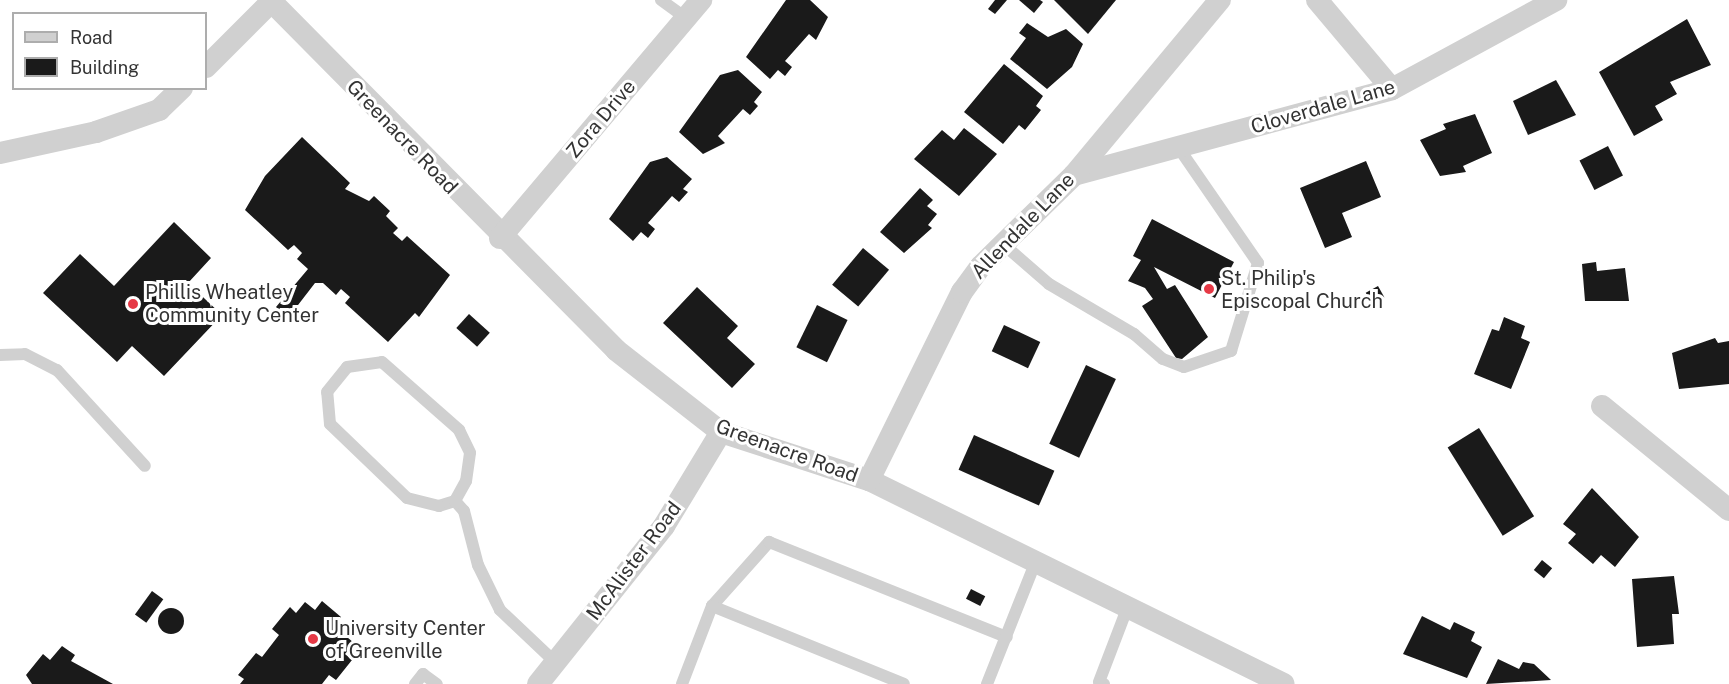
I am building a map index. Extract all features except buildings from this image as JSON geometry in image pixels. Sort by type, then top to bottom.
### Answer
[{"type":"street","points":[[207,66],[271,0]]},
{"type":"street","name":"Greenacre Road","points":[[271,0],[500,238],[616,350],[721,432],[869,480],[1284,684]]},
{"type":"street","name":"Zora Drive","points":[[500,238],[701,0]]},
{"type":"street","name":"Allendale Lane","points":[[869,480],[962,292],[1003,244],[1074,176],[1220,0]]},
{"type":"street","points":[[1317,0],[1392,89]]},
{"type":"street","name":"Cloverdale Lane","points":[[1074,176],[1392,89],[1556,0]]},
{"type":"street","points":[[0,153],[96,132],[159,110],[180,90]]},
{"type":"street","points":[[1602,406],[1729,510]]},
{"type":"street","name":"McAlister Road","points":[[538,684],[664,526],[721,432]]},
{"type":"lane","points":[[661,0],[686,18]]},
{"type":"lane","points":[[1003,244],[1049,284],[1134,334],[1163,359],[1184,367],[1231,351],[1258,263],[1178,147]]},
{"type":"lane","points":[[0,355],[25,354],[57,370],[145,466]]},
{"type":"lane","points":[[382,362],[459,430],[470,453],[466,481],[455,501],[439,506],[407,498],[330,424],[327,392],[347,367],[382,362]]},
{"type":"lane","points":[[455,501],[464,511],[478,565],[500,610],[556,663]]},
{"type":"lane","points":[[682,684],[712,606],[769,542],[1007,637]]},
{"type":"lane","points":[[987,684],[1036,561]]},
{"type":"lane","points":[[712,606],[904,684]]},
{"type":"lane","points":[[1104,684],[1099,681],[1128,606]]},
{"type":"lane","points":[[415,684],[423,674],[436,684]]},
{"type":"place","name":"St. Philip's Episcopal Church","points":[[1209,289]]},
{"type":"place","name":"Phillis Wheatley Community Center","points":[[133,304]]},
{"type":"place","name":"University Center of Greenville","points":[[313,639]]}]
